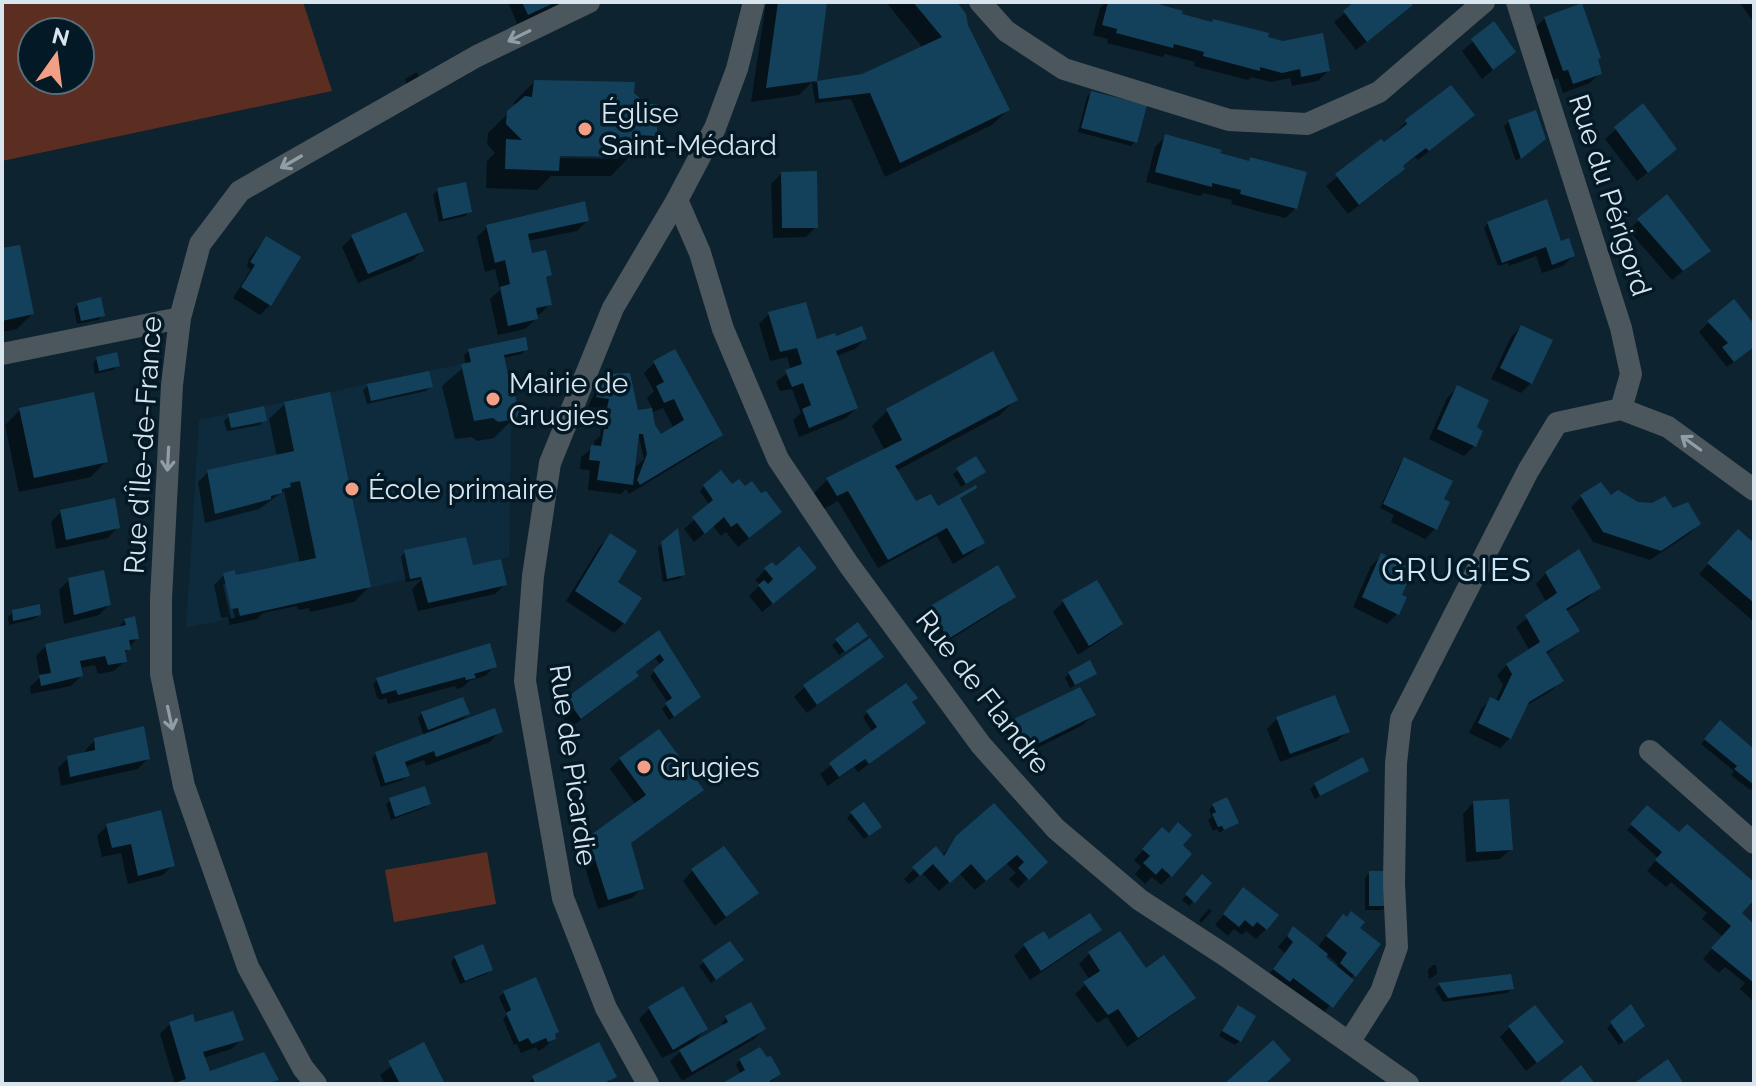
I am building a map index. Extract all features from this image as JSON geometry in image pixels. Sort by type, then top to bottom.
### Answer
[{"type":"street","name":"Rue d'Île-de-France","points":[[316,1084],[303,1068],[248,967],[184,786],[161,674],[161,599],[172,385],[180,318],[200,244],[240,191],[477,56],[589,2]]},
{"type":"street","name":"Rue de Picardie","points":[[648,1084],[606,1008],[563,898],[525,681],[533,576],[550,463],[613,308],[677,200],[715,128],[737,69],[754,2]]},
{"type":"street","points":[[980,2],[1006,31],[1064,69],[1229,120],[1307,124],[1379,92],[1484,2]]},
{"type":"street","name":"Rue du Périgord","points":[[1517,2],[1621,328],[1631,374],[1621,409]]},
{"type":"street","name":"Rue de Flandre","points":[[677,200],[700,253],[723,329],[778,459],[849,565],[981,745],[1056,829],[1140,900],[1350,1041],[1408,1084]]},
{"type":"street","points":[[2,354],[180,318]]},
{"type":"street","points":[[1350,1041],[1381,992],[1397,947],[1394,883],[1396,763],[1401,719],[1528,471],[1557,423],[1621,409],[1668,427],[1754,490]]},
{"type":"street","points":[[1650,751],[1754,843]]},
{"type":"shaded area","points":[[2,2],[303,2],[332,91],[2,161]]},
{"type":"shaded area","name":"École primaire","points":[[461,364],[474,421],[493,418],[498,422],[511,420],[509,557],[186,628],[199,420]]},
{"type":"shaded area","points":[[487,852],[496,904],[394,922],[385,870]]},
{"type":"building","points":[[522,2],[556,2],[528,15]]},
{"type":"building","points":[[778,2],[827,2],[817,81],[766,88]]},
{"type":"building","points":[[913,2],[957,2],[966,14],[968,25],[1010,110],[900,163],[870,93],[819,99],[817,81],[862,74],[942,37]]},
{"type":"building","points":[[1108,2],[1151,2],[1212,22],[1213,19],[1269,33],[1268,37],[1283,41],[1323,33],[1330,71],[1301,77],[1300,69],[1282,73],[1260,67],[1260,71],[1203,56],[1204,52],[1174,44],[1173,48],[1116,33],[1117,29],[1102,25]]},
{"type":"building","points":[[1354,2],[1410,2],[1413,5],[1367,42],[1343,11]]},
{"type":"building","points":[[1582,3],[1601,58],[1598,59],[1602,74],[1573,84],[1568,70],[1563,71],[1544,17]]},
{"type":"building","points":[[1494,21],[1516,52],[1493,70],[1471,39]]},
{"type":"building","name":"Église Saint-Médard","points":[[534,80],[635,82],[634,93],[640,98],[635,104],[658,104],[657,136],[634,135],[639,141],[633,146],[632,157],[560,156],[559,171],[505,169],[506,139],[522,140],[506,124],[507,111],[525,96],[532,97]]},
{"type":"building","points":[[1451,85],[1475,115],[1429,151],[1426,148],[1414,157],[1403,166],[1405,169],[1359,205],[1335,174],[1381,139],[1384,142],[1407,124],[1405,120]]},
{"type":"building","points":[[1091,91],[1147,105],[1137,143],[1081,128]]},
{"type":"building","points":[[1643,103],[1677,149],[1648,173],[1614,127]]},
{"type":"building","points":[[1536,110],[1546,139],[1521,159],[1508,120]]},
{"type":"building","points":[[1165,134],[1249,161],[1250,157],[1307,172],[1297,209],[1240,194],[1241,190],[1212,183],[1212,187],[1155,172]]},
{"type":"building","points":[[817,171],[818,228],[782,228],[781,172]]},
{"type":"building","points":[[466,182],[472,212],[443,219],[437,188]]},
{"type":"building","points":[[1667,194],[1711,251],[1683,271],[1637,219]]},
{"type":"building","points":[[1547,199],[1561,241],[1569,238],[1575,256],[1552,265],[1546,247],[1502,263],[1487,222]]},
{"type":"building","points":[[585,201],[589,221],[528,234],[532,253],[546,250],[552,275],[546,277],[552,305],[536,308],[538,319],[508,326],[500,287],[510,284],[505,260],[495,263],[486,225]]},
{"type":"building","points":[[406,212],[424,251],[368,274],[351,235]]},
{"type":"building","points":[[266,236],[301,257],[271,306],[241,287],[255,265],[250,262]]},
{"type":"building","points":[[20,245],[34,314],[2,321],[2,248]]},
{"type":"building","points":[[101,297],[105,316],[81,321],[77,303]]},
{"type":"building","points":[[1734,299],[1754,324],[1754,347],[1734,362],[1722,347],[1728,343],[1707,321]]},
{"type":"building","points":[[806,302],[817,339],[862,326],[867,339],[836,351],[858,408],[809,428],[802,409],[811,405],[803,383],[792,387],[785,370],[802,364],[797,348],[780,352],[768,312]]},
{"type":"building","points":[[1521,325],[1553,340],[1532,384],[1500,368]]},
{"type":"building","name":"Mairie de Grugies","points":[[526,337],[528,350],[504,355],[519,413],[516,419],[474,421],[461,364],[471,362],[468,349]]},
{"type":"building","points":[[675,349],[723,435],[640,485],[637,480],[647,454],[643,434],[639,434],[633,485],[597,480],[600,461],[589,460],[591,445],[601,446],[604,429],[608,429],[609,399],[596,397],[607,374],[630,373],[638,410],[652,408],[655,425],[661,434],[684,420],[674,399],[664,403],[656,386],[664,382],[653,361]]},
{"type":"building","points":[[993,351],[1018,400],[895,466],[916,501],[931,494],[938,506],[976,485],[977,488],[960,498],[985,543],[963,555],[947,528],[888,560],[848,491],[837,496],[826,478],[902,440],[886,409]]},
{"type":"building","points":[[117,352],[120,366],[99,371],[96,357]]},
{"type":"building","points":[[429,371],[433,387],[371,401],[367,384]]},
{"type":"building","points":[[1457,385],[1489,400],[1477,427],[1483,431],[1476,447],[1437,429]]},
{"type":"building","points":[[94,392],[108,462],[34,478],[19,408]]},
{"type":"building","points":[[330,392],[371,587],[240,616],[238,608],[231,609],[223,573],[235,570],[236,575],[316,558],[300,481],[290,483],[291,487],[282,489],[282,493],[271,496],[271,499],[215,514],[207,470],[294,451],[284,402]]},
{"type":"building","points":[[264,406],[267,421],[231,428],[228,414]]},
{"type":"building","points":[[976,456],[986,472],[966,484],[956,468]]},
{"type":"building","points":[[1404,457],[1453,481],[1444,499],[1450,502],[1437,530],[1383,504]]},
{"type":"building","points":[[721,470],[732,484],[739,479],[745,486],[752,481],[761,493],[766,491],[782,512],[749,538],[737,523],[731,527],[724,517],[705,534],[692,517],[713,500],[703,485]]},
{"type":"building","points":[[1601,482],[1611,495],[1618,490],[1638,502],[1652,503],[1665,496],[1673,508],[1688,502],[1701,524],[1661,551],[1603,532],[1580,495]]},
{"type":"building","points":[[115,498],[120,528],[66,540],[60,510]]},
{"type":"building","points":[[678,528],[685,575],[667,579],[661,542]]},
{"type":"building","points":[[1738,529],[1754,543],[1754,603],[1707,563]]},
{"type":"building","points":[[610,533],[637,551],[618,582],[642,598],[625,624],[575,591]]},
{"type":"building","points":[[466,537],[473,565],[501,559],[507,585],[428,603],[421,577],[410,579],[404,550]]},
{"type":"building","points":[[799,546],[817,568],[773,604],[758,585],[764,580],[768,584],[773,579],[764,568],[772,562],[776,566]]},
{"type":"building","points":[[1579,549],[1601,588],[1566,609],[1580,631],[1546,652],[1564,681],[1529,702],[1511,739],[1478,723],[1490,697],[1499,701],[1512,674],[1506,664],[1540,642],[1525,615],[1557,593],[1545,572]]},
{"type":"building","points":[[1381,553],[1413,569],[1402,595],[1407,597],[1399,615],[1362,597]]},
{"type":"building","points":[[998,565],[1016,597],[948,639],[929,607]]},
{"type":"building","points":[[104,570],[111,605],[74,615],[68,578]]},
{"type":"building","points":[[1097,580],[1123,624],[1089,646],[1062,600]]},
{"type":"building","points":[[40,604],[41,615],[13,621],[12,610]]},
{"type":"building","points":[[135,616],[139,639],[129,640],[131,650],[125,650],[127,662],[108,665],[105,656],[80,661],[83,676],[41,686],[39,675],[51,673],[45,644],[126,625],[124,619]]},
{"type":"building","points":[[858,622],[868,636],[845,652],[835,639]]},
{"type":"building","points":[[659,630],[701,697],[674,717],[665,703],[672,698],[653,670],[664,660],[660,654],[636,672],[639,676],[581,719],[566,698]]},
{"type":"building","points":[[870,638],[884,657],[817,705],[803,685]]},
{"type":"building","points":[[490,643],[497,667],[474,674],[476,678],[466,680],[465,677],[398,695],[396,690],[382,694],[376,678]]},
{"type":"building","points":[[1090,660],[1097,674],[1075,685],[1068,672]]},
{"type":"building","points":[[906,683],[918,698],[912,702],[926,723],[869,764],[865,759],[839,777],[829,763],[877,727],[866,711]]},
{"type":"building","points":[[1080,687],[1096,715],[1029,748],[1014,719]]},
{"type":"building","points":[[1335,695],[1350,732],[1290,754],[1276,717]]},
{"type":"building","points":[[463,697],[470,714],[428,730],[421,712]]},
{"type":"building","points":[[495,708],[503,732],[436,757],[434,751],[405,762],[410,776],[385,783],[375,752]]},
{"type":"building","points":[[1720,720],[1754,749],[1754,785],[1734,769],[1737,766],[1704,739]]},
{"type":"building","points":[[144,726],[150,759],[70,777],[67,756],[95,750],[94,738]]},
{"type":"building","points":[[659,729],[704,790],[631,843],[644,889],[608,900],[588,837],[646,795],[619,758]]},
{"type":"building","points":[[1363,757],[1369,771],[1320,796],[1314,783]]},
{"type":"building","points":[[425,786],[431,804],[395,817],[389,798]]},
{"type":"building","points":[[1227,797],[1239,823],[1224,830],[1222,826],[1218,827],[1212,814],[1216,812],[1212,804]]},
{"type":"building","points":[[1509,799],[1513,850],[1476,852],[1473,801]]},
{"type":"building","points":[[864,802],[882,827],[869,836],[850,812]]},
{"type":"building","points":[[994,803],[1048,862],[1029,880],[1018,868],[1024,862],[1017,855],[986,881],[971,864],[950,883],[933,864],[920,876],[912,867],[936,846],[944,856],[956,836]]},
{"type":"building","points":[[1647,805],[1679,832],[1687,824],[1754,882],[1754,900],[1742,913],[1754,924],[1754,983],[1711,948],[1731,926],[1655,860],[1662,852],[1630,824]]},
{"type":"building","points":[[161,810],[175,866],[138,876],[131,844],[112,848],[106,824]]},
{"type":"building","points":[[1178,822],[1192,835],[1183,845],[1192,854],[1172,877],[1162,868],[1156,875],[1143,863],[1150,856],[1142,849],[1162,827],[1169,833]]},
{"type":"building","points":[[724,846],[759,893],[726,917],[691,869]]},
{"type":"building","points":[[1369,871],[1388,871],[1388,906],[1369,906]]},
{"type":"building","points":[[1202,874],[1212,883],[1195,903],[1185,894]]},
{"type":"building","points":[[1243,887],[1279,915],[1267,930],[1257,922],[1253,927],[1245,920],[1239,927],[1223,914]]},
{"type":"building","points":[[1351,911],[1365,922],[1360,928],[1381,944],[1356,977],[1340,963],[1347,953],[1326,936],[1343,914],[1347,917]]},
{"type":"building","points":[[1090,913],[1102,930],[1041,971],[1023,944],[1044,931],[1049,939]]},
{"type":"building","points":[[1293,926],[1354,980],[1333,1008],[1293,978],[1290,982],[1273,969],[1293,942],[1287,936]]},
{"type":"building","points":[[1120,931],[1146,968],[1164,955],[1196,998],[1138,1038],[1118,1009],[1108,1015],[1083,982],[1100,971],[1088,952]]},
{"type":"building","points":[[730,941],[744,960],[716,980],[702,960]]},
{"type":"building","points":[[483,944],[493,970],[465,981],[454,956]]},
{"type":"building","points":[[1511,974],[1514,989],[1448,998],[1438,983]]},
{"type":"building","points":[[536,977],[559,1032],[555,1034],[556,1039],[548,1042],[546,1038],[532,1044],[528,1038],[519,1042],[506,1013],[511,1010],[503,991]]},
{"type":"building","points":[[683,986],[708,1029],[673,1050],[648,1007]]},
{"type":"building","points":[[751,1002],[766,1029],[692,1072],[679,1050],[728,1022],[725,1016]]},
{"type":"building","points":[[1631,1004],[1645,1026],[1624,1042],[1610,1022]]},
{"type":"building","points":[[1238,1005],[1256,1016],[1241,1042],[1222,1031]]},
{"type":"building","points":[[1535,1005],[1564,1042],[1537,1063],[1508,1026]]},
{"type":"building","points":[[233,1011],[244,1040],[203,1052],[210,1071],[264,1052],[279,1080],[266,1084],[172,1084],[186,1079],[169,1022],[193,1014],[195,1022]]},
{"type":"building","points":[[1273,1040],[1291,1060],[1265,1084],[1224,1084]]},
{"type":"building","points":[[424,1042],[445,1084],[400,1084],[388,1061]]},
{"type":"building","points":[[599,1042],[617,1077],[602,1084],[535,1084],[532,1076]]},
{"type":"building","points":[[760,1047],[767,1057],[771,1056],[781,1074],[770,1081],[772,1084],[721,1084],[745,1070],[739,1059]]},
{"type":"building","points":[[1668,1059],[1684,1084],[1633,1084]]},
{"type":"building","points":[[1581,1065],[1595,1084],[1557,1084]]},
{"type":"place","name":"Église Saint-Médard","points":[[585,129]]},
{"type":"place","name":"Mairie de Grugies","points":[[493,399]]},
{"type":"place","name":"École primaire","points":[[352,489]]},
{"type":"place","name":"Grugies","points":[[644,767]]},
{"type":"district","name":"GRUGIES","points":[[1457,569]]}]
